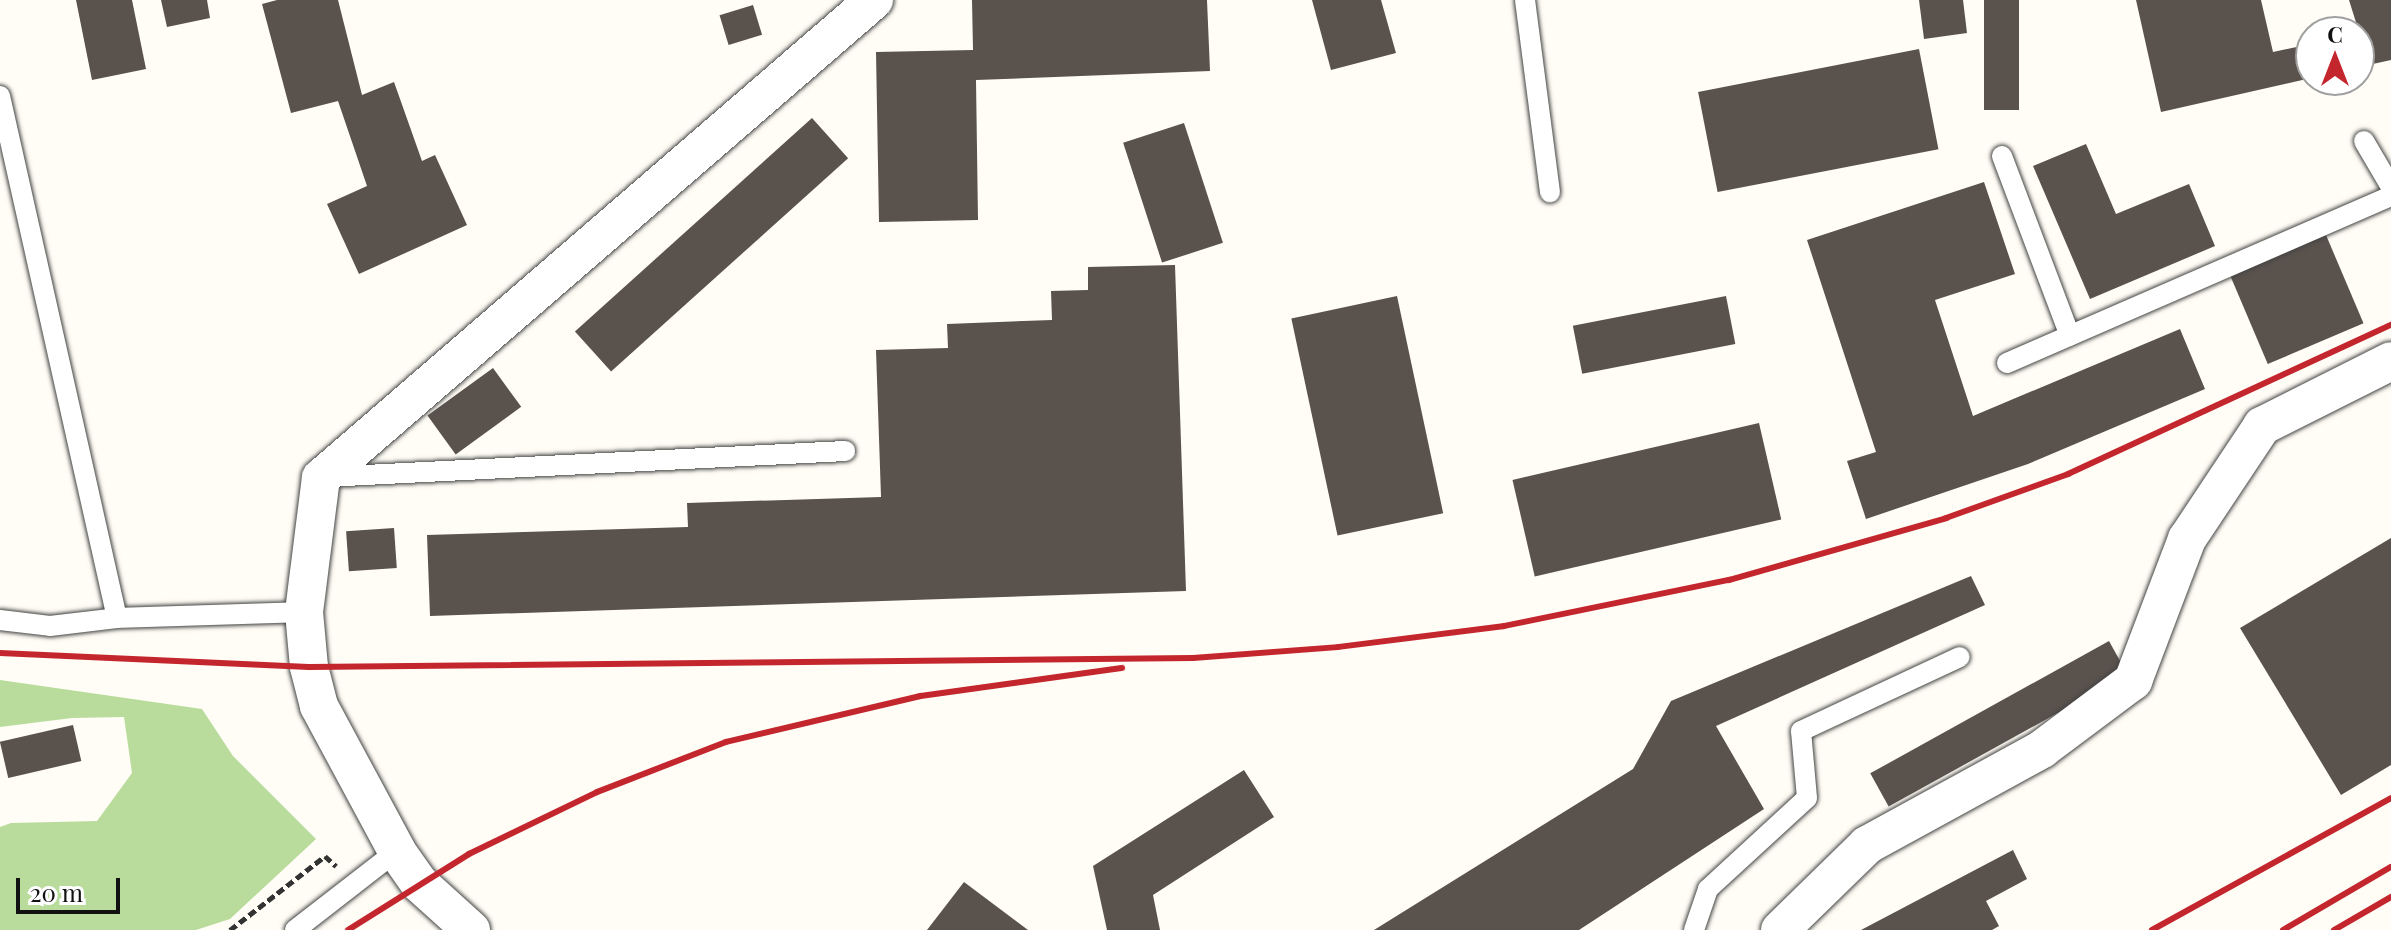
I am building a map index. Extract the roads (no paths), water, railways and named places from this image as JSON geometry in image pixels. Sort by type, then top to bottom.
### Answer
[{"type":"street","points":[[471,930],[419,883],[397,851],[319,706],[309,667],[304,612],[321,478],[871,1]]},
{"type":"street","points":[[1780,930],[1867,845],[2042,749],[2133,681],[2187,539],[2262,426],[2391,361]]},
{"type":"lane","points":[[1525,0],[1550,192]]},
{"type":"lane","points":[[0,96],[117,618]]},
{"type":"lane","points":[[2364,141],[2391,187]]},
{"type":"lane","points":[[2002,156],[2070,336]]},
{"type":"lane","points":[[2007,363],[2391,196]]},
{"type":"lane","points":[[321,478],[845,451]]},
{"type":"lane","points":[[0,620],[50,626],[117,618],[304,612]]},
{"type":"lane","points":[[1694,930],[1708,889],[1807,798],[1801,731],[1960,657]]},
{"type":"lane","points":[[295,930],[358,885],[397,851]]},
{"type":"railway","points":[[0,653],[309,667],[1193,658],[1338,647],[1504,626],[1729,580],[1946,518],[2068,474],[2391,325]]},
{"type":"railway","points":[[348,930],[469,854],[597,792],[726,742],[920,696],[1122,668]]},
{"type":"railway","points":[[2152,930],[2391,798]]},
{"type":"railway","points":[[2283,930],[2391,867]]},
{"type":"railway","points":[[2334,930],[2391,897]]}]
